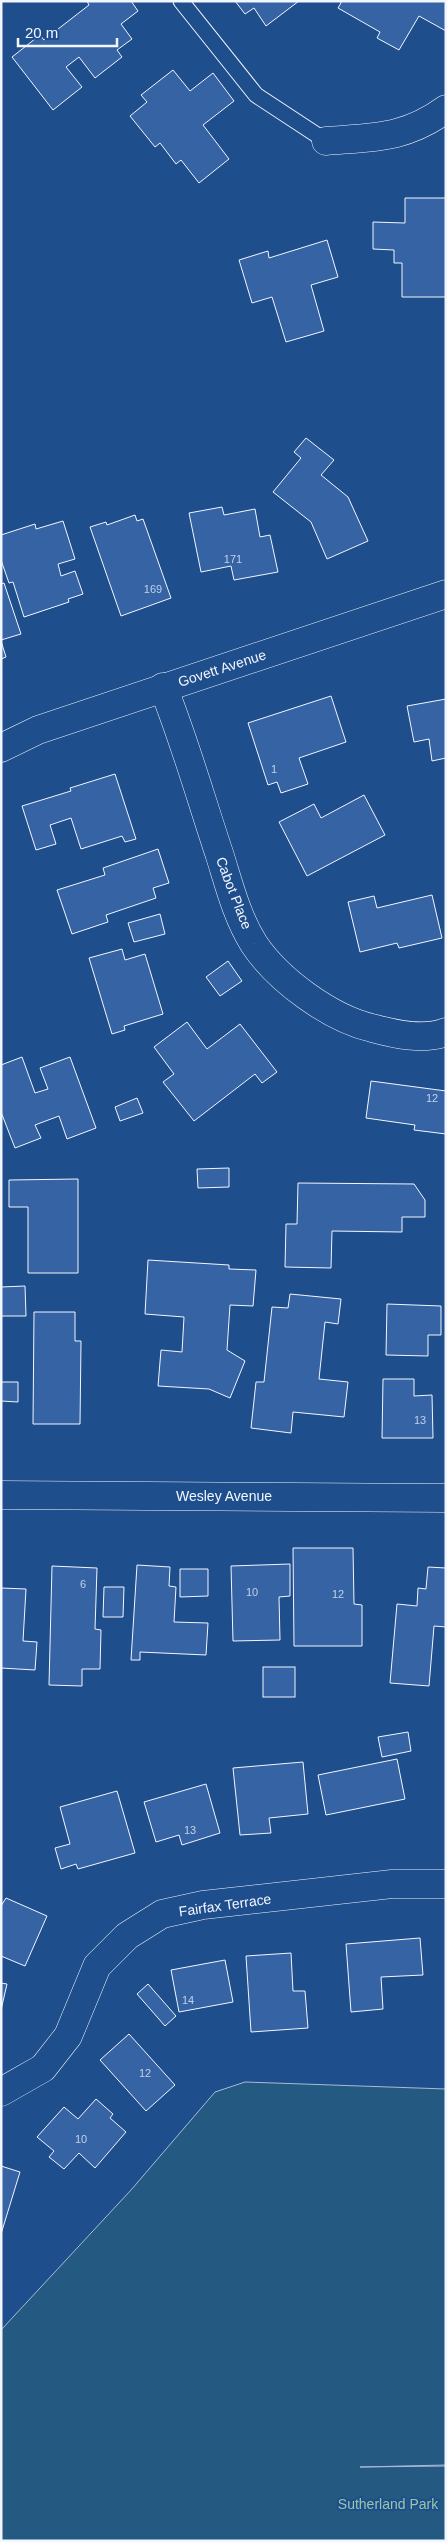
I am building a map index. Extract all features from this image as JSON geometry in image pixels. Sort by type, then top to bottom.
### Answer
[{"type":"street","points":[[326,141],[394,135],[426,124],[446,109]]},
{"type":"street","name":"Govett Avenue","points":[[1,748],[38,730],[446,594]]},
{"type":"street","name":"Cabot Place","points":[[163,687],[236,906],[254,944],[286,979],[318,1005],[354,1024],[396,1034],[438,1035],[446,1032]]},
{"type":"street","name":"Wesley Avenue","points":[[1,1494],[446,1498]]},
{"type":"street","name":"Fairfax Terrace","points":[[1,2092],[43,2068],[68,2036],[97,1966],[127,1936],[162,1914],[203,1905],[392,1884],[446,1884]]},
{"type":"lane","points":[[181,1],[256,95],[326,141]]},
{"type":"green space","name":"Sutherland Park","points":[[245,2082],[446,2089],[446,2465],[360,2467],[446,2466],[446,2541],[1,2541],[1,2330],[131,2190],[215,2092]]},
{"type":"building","points":[[87,1],[131,1],[138,11],[121,24],[132,39],[117,50],[122,57],[95,78],[79,57],[66,67],[82,87],[53,110],[12,57],[40,35],[44,40],[89,5]]},
{"type":"building","points":[[235,1],[299,1],[266,26],[254,8],[245,14]]},
{"type":"building","points":[[342,1],[446,1],[446,31],[419,16],[399,50],[377,38],[380,32],[338,8]]},
{"type":"building","points":[[173,70],[190,91],[213,73],[234,101],[203,125],[229,159],[199,183],[181,160],[176,164],[160,143],[155,147],[130,116],[147,102],[141,95]]},
{"type":"building","points":[[405,198],[446,198],[446,297],[402,297],[402,263],[394,263],[394,250],[373,249],[373,222],[405,223]]},
{"type":"building","points":[[327,240],[338,277],[311,285],[324,331],[286,342],[272,297],[252,303],[239,260],[268,251],[269,258]]},
{"type":"building","points":[[306,438],[334,460],[321,475],[348,497],[368,541],[327,559],[311,522],[273,492],[301,458],[294,452]]},
{"type":"building","points":[[222,507],[224,515],[255,509],[260,537],[270,535],[278,572],[234,580],[231,566],[201,572],[189,513]]},
{"type":"building","points":[[135,515],[137,521],[143,519],[171,598],[121,616],[90,527],[106,522],[107,525]]},
{"type":"building","points":[[63,521],[75,559],[58,564],[61,576],[75,571],[83,594],[68,599],[69,602],[24,617],[13,582],[9,583],[1,560],[1,535],[35,524],[36,529]]},
{"type":"building","points":[[4,583],[21,634],[1,640],[1,584]]},
{"type":"building","points":[[1,641],[6,657],[1,659]]},
{"type":"building","points":[[331,696],[346,742],[299,758],[308,784],[281,793],[277,782],[268,785],[248,723]]},
{"type":"building","points":[[446,699],[446,758],[432,761],[429,739],[414,742],[407,706]]},
{"type":"building","points":[[115,774],[136,839],[125,842],[122,836],[81,849],[71,818],[50,825],[56,844],[36,850],[22,806],[71,791],[70,788]]},
{"type":"building","points":[[364,795],[385,835],[307,876],[279,822],[314,804],[321,818]]},
{"type":"building","points":[[158,849],[169,883],[153,888],[156,898],[106,915],[108,922],[72,934],[57,890],[105,875],[103,868]]},
{"type":"building","points":[[432,895],[442,938],[399,948],[397,943],[360,952],[348,902],[374,896],[377,908]]},
{"type":"building","points":[[160,914],[165,934],[134,942],[128,923]]},
{"type":"building","points":[[122,949],[125,960],[145,954],[163,1014],[124,1026],[125,1030],[112,1034],[89,958]]},
{"type":"building","points":[[228,961],[242,981],[220,996],[206,977]]},
{"type":"building","points":[[187,1022],[207,1049],[240,1024],[277,1072],[262,1083],[255,1074],[194,1121],[163,1082],[174,1074],[154,1047]]},
{"type":"building","points":[[22,1057],[35,1093],[48,1089],[40,1068],[70,1057],[96,1128],[67,1139],[59,1116],[35,1125],[41,1138],[15,1148],[1,1112],[1,1065]]},
{"type":"building","points":[[371,1081],[446,1091],[446,1134],[414,1130],[415,1125],[366,1118]]},
{"type":"building","points":[[137,1098],[143,1113],[120,1121],[115,1107]]},
{"type":"building","points":[[229,1168],[229,1187],[198,1188],[197,1169]]},
{"type":"building","points":[[78,1179],[78,1273],[28,1273],[28,1207],[9,1207],[9,1180]]},
{"type":"building","points":[[298,1183],[414,1184],[425,1200],[425,1217],[402,1217],[402,1232],[332,1231],[331,1268],[285,1267],[286,1224],[297,1224]]},
{"type":"building","points":[[148,1260],[229,1265],[229,1269],[256,1270],[253,1306],[230,1305],[227,1350],[245,1361],[230,1398],[209,1389],[158,1386],[161,1350],[182,1352],[184,1317],[145,1314]]},
{"type":"building","points":[[25,1286],[26,1316],[1,1316],[1,1287]]},
{"type":"building","points":[[290,1294],[341,1299],[338,1324],[325,1322],[319,1379],[348,1382],[344,1417],[293,1412],[291,1433],[251,1428],[256,1382],[264,1382],[272,1307],[288,1308]]},
{"type":"building","points":[[387,1304],[441,1306],[441,1335],[428,1335],[428,1356],[386,1355]]},
{"type":"building","points":[[34,1312],[75,1312],[75,1341],[81,1341],[80,1424],[33,1424]]},
{"type":"building","points":[[383,1379],[414,1379],[414,1396],[432,1395],[433,1438],[382,1438]]},
{"type":"building","points":[[1,1382],[18,1382],[18,1402],[1,1401]]},
{"type":"building","points":[[293,1548],[353,1548],[354,1604],[362,1605],[362,1646],[294,1646]]},
{"type":"building","points":[[290,1564],[290,1596],[279,1597],[280,1640],[233,1641],[231,1566]]},
{"type":"building","points":[[137,1565],[170,1567],[169,1586],[176,1587],[174,1622],[208,1623],[206,1655],[140,1652],[140,1660],[131,1660]]},
{"type":"building","points":[[52,1566],[97,1568],[95,1629],[101,1630],[100,1669],[82,1669],[82,1686],[49,1685]]},
{"type":"building","points":[[428,1567],[446,1568],[446,1627],[434,1626],[429,1686],[390,1683],[397,1604],[417,1606],[418,1588],[426,1589]]},
{"type":"building","points":[[180,1569],[208,1569],[208,1596],[180,1597]]},
{"type":"building","points":[[104,1587],[124,1587],[123,1617],[103,1617]]},
{"type":"building","points":[[1,1588],[26,1589],[23,1641],[37,1642],[35,1670],[1,1668]]},
{"type":"building","points":[[263,1667],[295,1667],[295,1697],[263,1697]]},
{"type":"building","points":[[408,1732],[411,1751],[382,1757],[378,1737]]},
{"type":"building","points":[[397,1759],[405,1799],[326,1815],[318,1775]]},
{"type":"building","points":[[303,1762],[308,1814],[269,1818],[271,1833],[240,1835],[233,1768]]},
{"type":"building","points":[[206,1784],[220,1833],[182,1845],[179,1835],[156,1842],[144,1802]]},
{"type":"building","points":[[117,1791],[135,1853],[78,1869],[76,1864],[61,1869],[55,1848],[70,1844],[60,1807]]},
{"type":"building","points":[[6,1898],[47,1916],[25,1966],[1,1956],[1,1906]]},
{"type":"building","points":[[420,1938],[423,1975],[381,1977],[383,2009],[351,2012],[346,1944]]},
{"type":"building","points":[[291,1953],[293,1991],[305,1991],[308,2028],[251,2032],[246,1956]]},
{"type":"building","points":[[225,1960],[233,2002],[179,2012],[171,1970]]},
{"type":"building","points":[[1,1983],[7,1984],[1,2010]]},
{"type":"building","points":[[148,1984],[176,2016],[165,2026],[137,1994]]},
{"type":"building","points":[[129,2034],[175,2085],[146,2111],[100,2060]]},
{"type":"building","points":[[96,2099],[113,2114],[110,2118],[126,2132],[95,2168],[79,2153],[64,2169],[49,2157],[54,2151],[37,2137],[64,2107],[78,2119]]},
{"type":"building","points":[[1,2166],[20,2172],[1,2234]]}]
